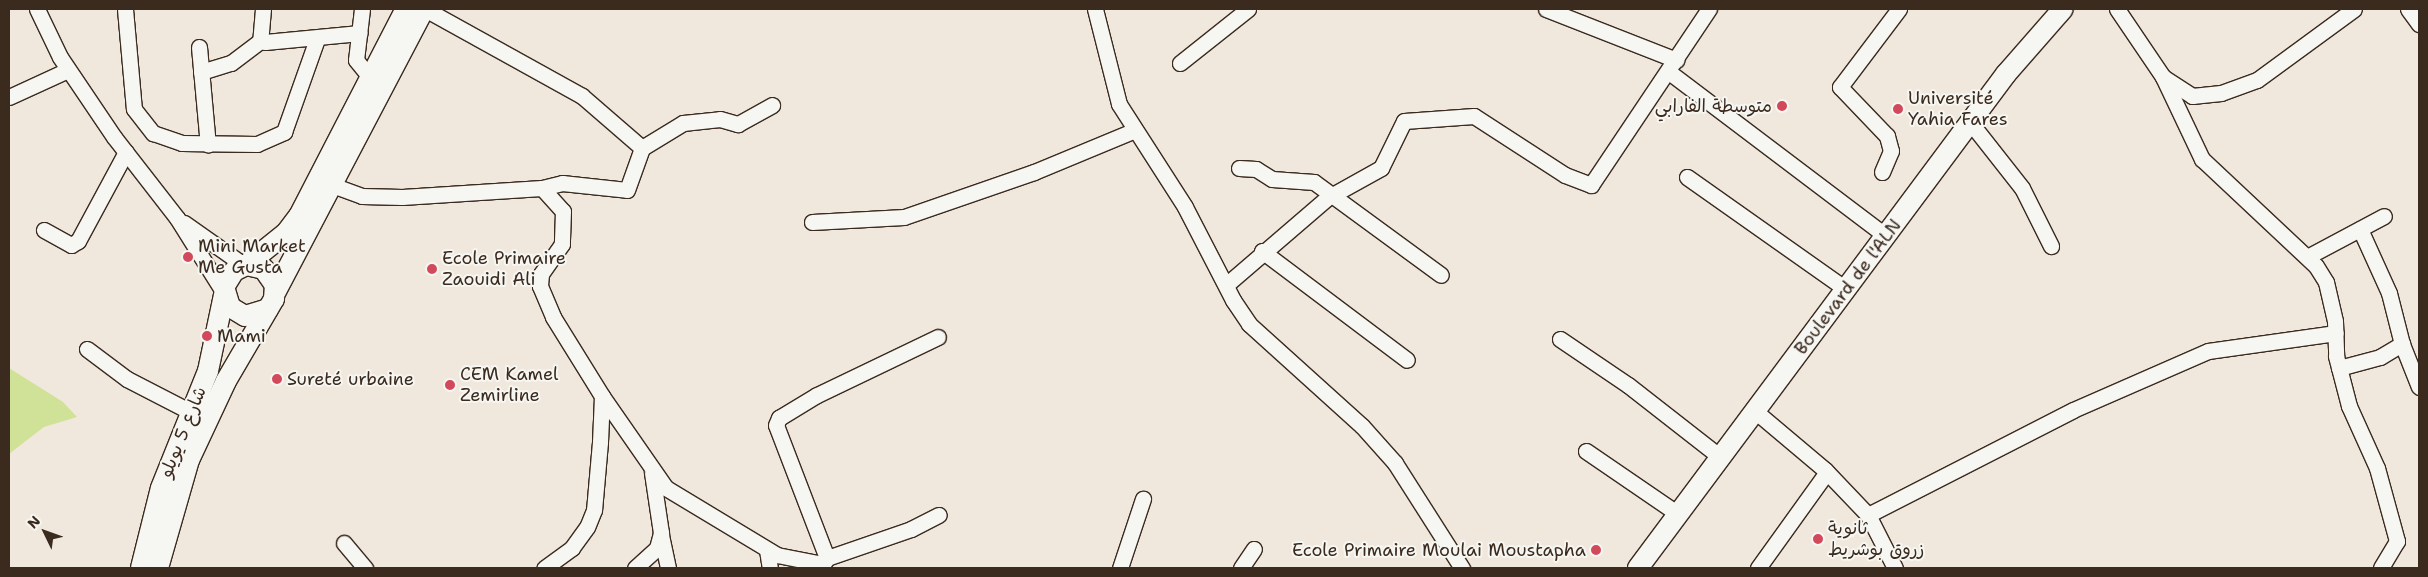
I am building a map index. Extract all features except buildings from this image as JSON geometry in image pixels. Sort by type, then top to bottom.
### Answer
[{"type":"main road","points":[[245,265],[269,273],[272,300],[258,315],[239,314],[224,294],[229,275],[245,265],[299,216],[406,9]]},
{"type":"main road","points":[[158,568],[189,460],[226,381],[272,300],[425,9]]},
{"type":"main road","name":"Boulevard de l'ALN","points":[[1638,568],[1970,122],[2062,9]]},
{"type":"main road","name":"شارع 5 يويلو","points":[[141,568],[161,488],[208,370],[224,294]]},
{"type":"street","points":[[37,9],[68,70],[126,152],[177,218],[224,294]]},
{"type":"street","points":[[126,9],[134,109],[142,123],[164,139],[208,145],[257,144],[284,132],[317,39]]},
{"type":"street","points":[[260,40],[263,9]]},
{"type":"street","points":[[362,9],[356,60],[370,77]]},
{"type":"street","points":[[425,9],[582,96],[642,148]]},
{"type":"street","points":[[1095,9],[1107,68],[1133,131],[1185,207],[1226,286],[1249,324],[1362,426],[1395,463],[1462,568]]},
{"type":"street","points":[[1546,9],[1673,66],[1886,236]]},
{"type":"street","points":[[1226,286],[1262,251],[1335,194],[1382,168],[1404,121],[1462,114],[1474,116],[1584,186],[1591,186],[1673,66],[1709,9]]},
{"type":"street","points":[[1882,172],[1891,151],[1887,136],[1840,87],[1899,9]]},
{"type":"street","points":[[2117,9],[2163,77],[2202,159],[2307,257],[2326,282],[2336,333],[2339,368],[2349,406],[2378,468],[2398,541],[2381,568]]},
{"type":"street","points":[[2163,77],[2192,96],[2221,93],[2257,80],[2354,9]]},
{"type":"street","points":[[2408,9],[2419,24]]},
{"type":"street","points":[[1180,63],[1239,12]]},
{"type":"street","points":[[201,72],[230,63],[260,40],[317,39],[360,33]]},
{"type":"street","points":[[199,47],[208,145]]},
{"type":"street","points":[[9,97],[68,70]]},
{"type":"street","points":[[332,185],[362,196],[402,197],[542,188],[562,183],[627,190],[642,148],[683,123],[720,119],[738,124],[772,105]]},
{"type":"street","points":[[1970,122],[2022,188],[2051,246]]},
{"type":"street","points":[[812,222],[904,217],[1034,172],[1133,131]]},
{"type":"street","points":[[44,230],[71,245],[78,241],[126,152]]},
{"type":"street","points":[[1239,168],[1256,169],[1272,179],[1314,182],[1335,194],[1441,274]]},
{"type":"street","points":[[1687,177],[1846,289]]},
{"type":"street","points":[[542,188],[563,211],[562,244],[541,274],[540,286],[553,317],[652,473],[692,506],[767,550],[823,564],[827,558],[912,529],[939,515]]},
{"type":"street","points":[[2307,257],[2384,216]]},
{"type":"street","points":[[177,218],[245,265]]},
{"type":"street","points":[[2360,229],[2389,293],[2402,344],[2415,367],[2419,387]]},
{"type":"street","points":[[1262,251],[1406,360]]},
{"type":"street","points":[[1868,515],[2073,410],[2208,351],[2336,333]]},
{"type":"street","points":[[827,558],[776,425],[779,418],[817,395],[938,337]]},
{"type":"street","points":[[1560,339],[1720,457]]},
{"type":"street","points":[[2339,368],[2380,358],[2402,344]]},
{"type":"street","points":[[87,348],[128,379],[192,412]]},
{"type":"street","points":[[547,567],[572,548],[594,510],[602,396]]},
{"type":"street","points":[[1755,411],[1828,472],[1868,515],[1895,568]]},
{"type":"street","points":[[1586,450],[1678,514]]},
{"type":"street","points":[[1758,568],[1828,472]]},
{"type":"street","points":[[652,473],[668,568]]},
{"type":"street","points":[[1120,568],[1143,499]]},
{"type":"street","points":[[635,568],[657,548],[661,533]]},
{"type":"street","points":[[344,543],[364,568]]},
{"type":"street","points":[[1241,568],[1254,549]]},
{"type":"street","points":[[767,550],[770,568]]},
{"type":"green space","points":[[9,368],[63,402],[77,417],[44,427],[9,454]]},
{"type":"place","name":"متوسطة الفارابي","points":[[1782,106]]},
{"type":"place","name":"Université Yahia Fares","points":[[1898,109]]},
{"type":"place","name":"Mini Market Me Gusta","points":[[188,257]]},
{"type":"place","name":"Ecole Primaire Zaouidi Ali","points":[[432,269]]},
{"type":"place","name":"Mami","points":[[207,336]]},
{"type":"place","name":"Sureté urbaine","points":[[277,379]]},
{"type":"place","name":"CEM Kamel Zemirline","points":[[450,385]]},
{"type":"place","name":"ثانوية زروق بوشريط","points":[[1818,539]]},
{"type":"place","name":"Ecole Primaire Moulai Moustapha","points":[[1596,550]]}]
